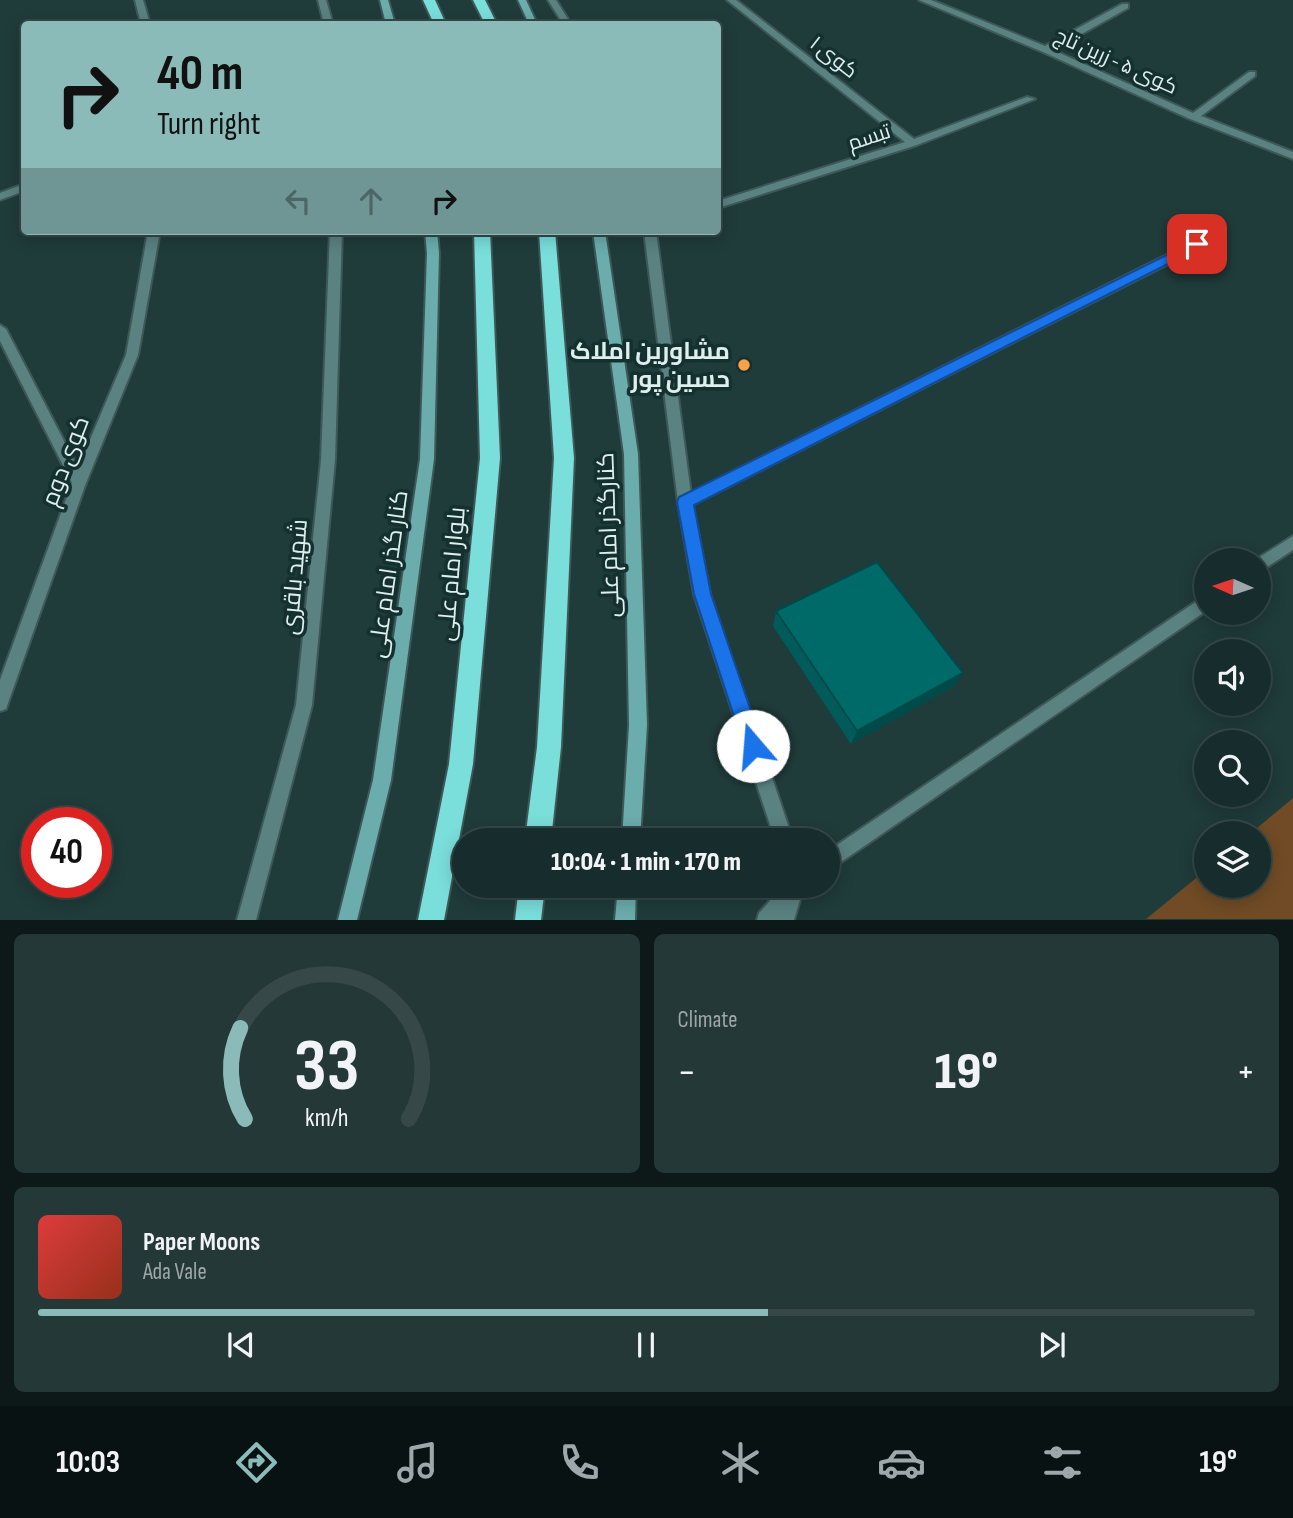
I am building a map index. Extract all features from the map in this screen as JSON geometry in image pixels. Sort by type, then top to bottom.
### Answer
[{"type":"highway","points":[[429,0],[439,21]]},
{"type":"highway","points":[[479,0],[490,21]]},
{"type":"highway","name":"بلوار امام علی","points":[[431,919],[461,764],[490,458],[482,235]]},
{"type":"highway","points":[[539,828],[549,747],[564,458],[547,235]]},
{"type":"highway","points":[[528,919],[531,898]]},
{"type":"main road","points":[[384,0],[390,21]]},
{"type":"main road","points":[[522,0],[532,21]]},
{"type":"main road","name":"کنار گذر امام علی","points":[[347,919],[382,780],[427,459],[431,235]]},
{"type":"main road","name":"کنارگذر امام علی","points":[[600,235],[631,454],[638,725],[632,828]]},
{"type":"main road","points":[[625,919],[627,898]]},
{"type":"street","points":[[139,0],[145,21]]},
{"type":"street","points":[[322,0],[328,21]]},
{"type":"street","points":[[552,0],[565,21]]},
{"type":"street","name":"کوی ۱","points":[[731,0],[913,144]]},
{"type":"street","name":"کوی ۵ - زرین تاج","points":[[923,0],[1046,50],[1194,117],[1293,156]]},
{"type":"street","points":[[938,7],[952,0]]},
{"type":"street","points":[[1046,50],[1125,6]]},
{"type":"street","points":[[1194,117],[1252,74]]},
{"type":"street","name":"تبسم","points":[[721,204],[913,144],[1030,100]]},
{"type":"street","points":[[0,197],[21,188]]},
{"type":"street","points":[[685,502],[1221,232]]},
{"type":"street","name":"کوی دوم","points":[[0,703],[79,483],[132,355],[153,235]]},
{"type":"street","name":"شهید باقری","points":[[246,919],[304,705],[328,460],[336,235]]},
{"type":"street","points":[[651,235],[685,502],[702,594],[780,828]]},
{"type":"street","points":[[0,329],[79,483]]},
{"type":"street","points":[[1271,557],[1293,542]]},
{"type":"street","points":[[840,854],[1194,610]]},
{"type":"street","points":[[765,919],[785,898]]},
{"type":"street","points":[[784,919],[792,898]]},
{"type":"shaded area","points":[[1293,798],[1293,919],[1146,919],[1194,880],[1194,898],[1271,898],[1271,821],[1265,821]]},
{"type":"building","points":[[877,562],[963,673],[857,731],[776,611]]},
{"type":"place","name":"مشاورین املاک حسین پور","points":[[744,365]]},
{"type":"route","points":[[753,746],[702,594],[685,502],[1197,244]]}]
